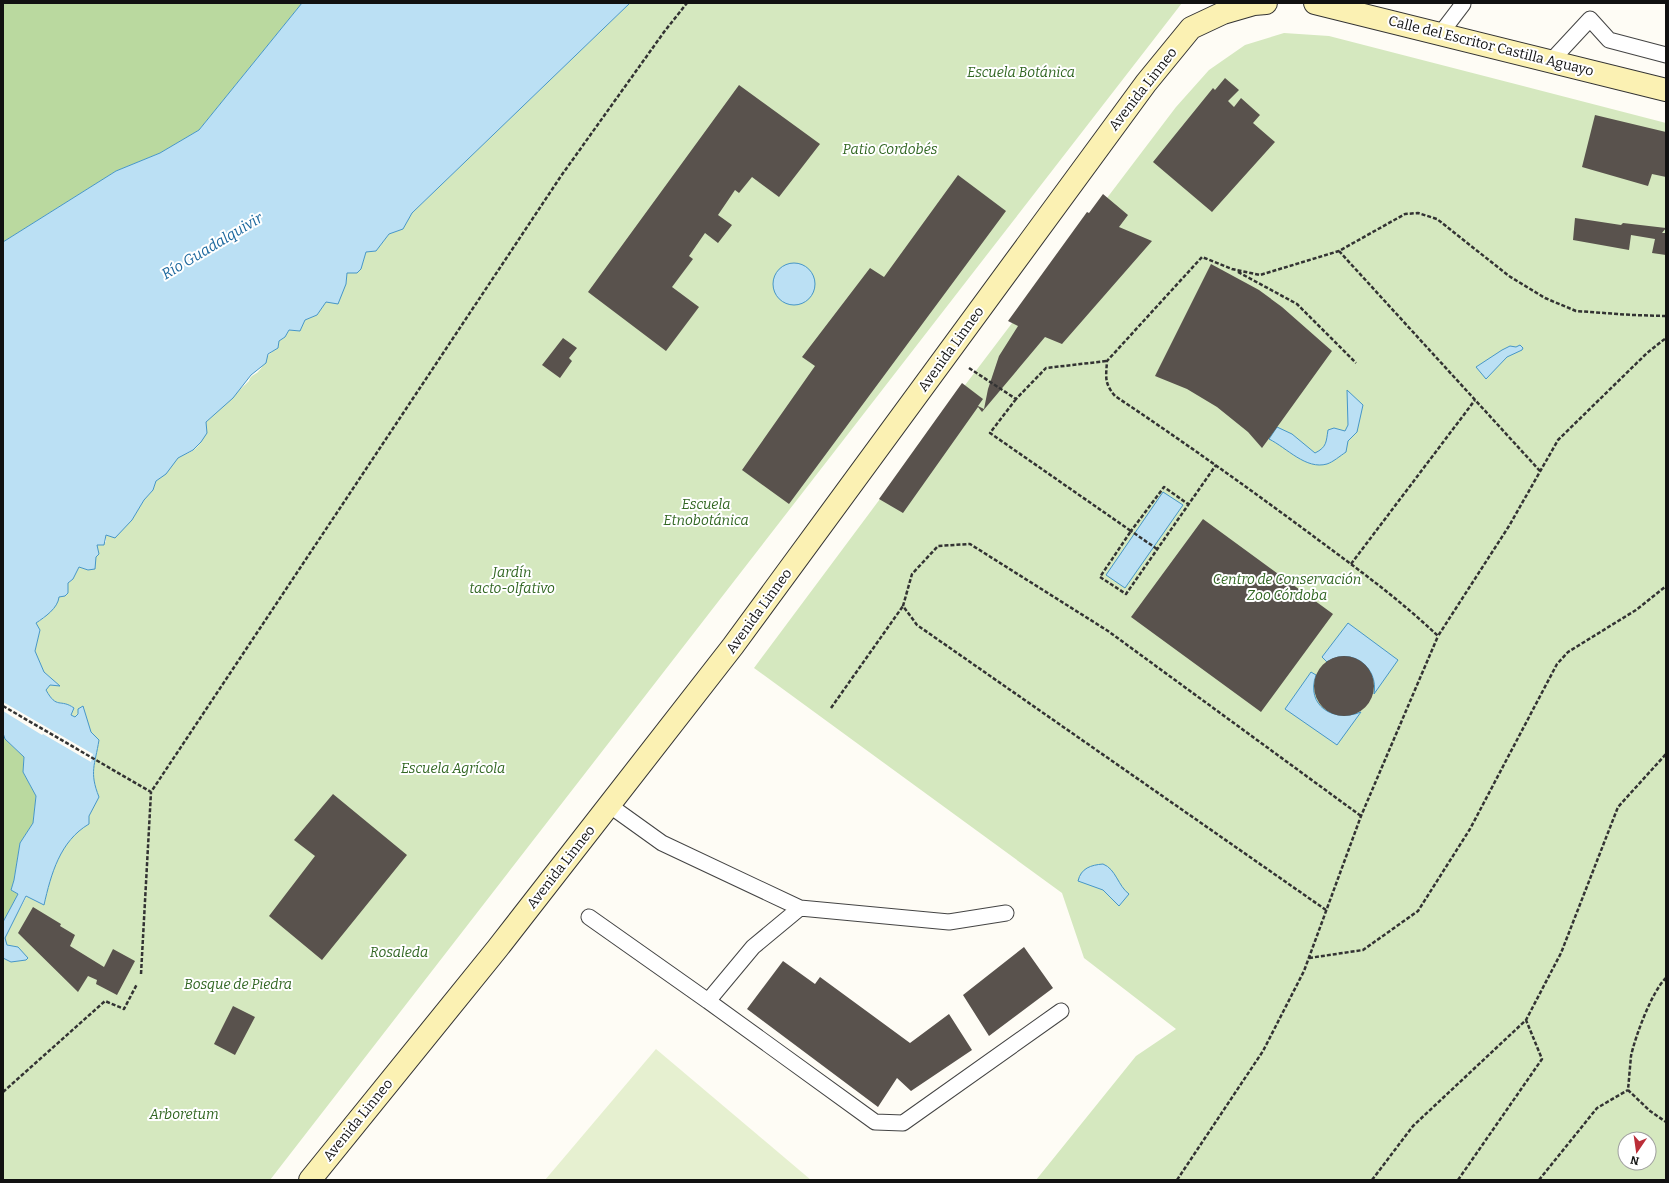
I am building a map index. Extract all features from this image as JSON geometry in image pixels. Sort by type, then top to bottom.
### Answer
[{"type":"street","name":"Avenida Linneo","points":[[310,1180],[497,949],[733,646],[1146,83],[1191,28],[1223,13],[1254,4],[1266,3]]},
{"type":"street","name":"Calle del Escritor Castilla Aguayo","points":[[1315,3],[1666,90]]},
{"type":"lane","points":[[1441,34],[1463,4]]},
{"type":"lane","points":[[1551,61],[1590,19],[1609,40],[1666,55]]},
{"type":"lane","points":[[609,805],[662,843],[800,908],[949,922],[1006,913]]},
{"type":"lane","points":[[708,1001],[753,947],[800,908]]},
{"type":"lane","points":[[589,917],[875,1122],[903,1123],[1061,1011]]},
{"type":"path","points":[[141,974],[151,792],[562,176],[664,32],[687,3]]},
{"type":"path","points":[[1232,269],[1260,275],[1339,251],[1405,214],[1418,213],[1437,219],[1509,276],[1545,298],[1576,311],[1632,316],[1666,316]]},
{"type":"path","points":[[1339,251],[1540,471]]},
{"type":"path","points":[[1356,363],[1297,304],[1232,269],[1202,257],[1107,361],[1106,377],[1107,386],[1115,396],[1216,465],[1351,564],[1393,596],[1438,636]]},
{"type":"path","points":[[1177,1180],[1263,1051],[1309,958],[1361,816],[1438,636],[1509,526],[1558,440],[1648,352],[1666,338]]},
{"type":"path","points":[[947,354],[1016,399]]},
{"type":"path","points":[[1107,361],[1046,368],[1016,399],[990,433],[1156,548]]},
{"type":"path","points":[[1351,564],[1475,400]]},
{"type":"path","points":[[1188,504],[1164,487],[1100,577],[1126,594],[1156,548],[1188,504],[1216,465]]},
{"type":"path","points":[[831,708],[903,606],[912,574],[938,546],[970,544],[1108,631],[1361,816]]},
{"type":"path","points":[[1309,958],[1363,950],[1418,911],[1470,829],[1557,664],[1568,652],[1636,610],[1666,586]]},
{"type":"path","points":[[903,606],[917,625],[1326,910]]},
{"type":"path","points":[[3,706],[151,792]]},
{"type":"path","points":[[1372,1180],[1413,1126],[1526,1020],[1561,953],[1618,807],[1666,754]]},
{"type":"path","points":[[1628,1090],[1632,1055],[1644,1017],[1659,985],[1666,978]]},
{"type":"path","points":[[3,1092],[106,1000],[124,1009],[137,984]]},
{"type":"path","points":[[1458,1180],[1542,1059],[1526,1020]]},
{"type":"path","points":[[1628,1090],[1650,1111],[1666,1122]]},
{"type":"path","points":[[1539,1180],[1597,1108],[1628,1090]]},
{"type":"green space","points":[[3,3],[302,3],[199,130],[160,153],[116,171],[3,242]]},
{"type":"green space","points":[[630,3],[1182,3],[270,1180],[3,1180],[3,958],[11,962],[18,947],[7,945],[4,938],[27,896],[44,905],[58,859],[71,839],[89,824],[89,816],[99,797],[94,781],[94,768],[99,740],[91,733],[83,706],[75,717],[71,715],[74,708],[69,705],[56,702],[46,690],[50,685],[59,685],[44,672],[35,651],[40,630],[36,623],[44,618],[68,583],[73,579],[79,567],[88,570],[97,545],[106,542],[106,535],[110,536],[132,520],[144,500],[153,490],[156,481],[178,458],[192,451],[199,445],[205,434],[206,422],[261,369],[267,357],[278,348],[279,341],[285,337],[289,330],[300,331],[305,320],[317,315],[326,302],[346,284],[347,273],[357,273],[361,269],[366,252],[376,251],[389,234],[403,229],[412,213]]},
{"type":"green space","name":"Centro de Conservación Zoo Córdoba","points":[[1284,33],[1329,36],[1666,123],[1666,1180],[1036,1180],[1136,1056],[1176,1029],[1084,958],[1062,893],[754,668],[953,401],[1176,107],[1209,70],[1245,45]]},
{"type":"green space","points":[[3,733],[5,739],[24,757],[23,772],[36,796],[33,823],[20,843],[11,890],[18,894],[3,922]]},
{"type":"green space","points":[[656,1049],[811,1180],[545,1180]]},
{"type":"water","name":"Río Guadalquivir","points":[[302,3],[630,3],[412,213],[403,229],[389,234],[376,251],[366,252],[361,269],[357,273],[347,273],[346,284],[338,304],[326,302],[317,315],[305,320],[300,331],[289,330],[285,337],[279,341],[278,348],[268,354],[266,363],[251,375],[233,398],[206,422],[207,433],[201,442],[193,450],[178,458],[166,474],[156,481],[153,490],[144,500],[132,520],[115,538],[106,535],[104,545],[97,545],[99,554],[96,557],[95,569],[88,570],[79,567],[73,579],[68,583],[68,593],[65,596],[59,597],[54,608],[36,623],[40,630],[35,651],[44,672],[60,686],[50,685],[46,690],[56,702],[69,705],[74,708],[71,715],[75,717],[78,714],[78,709],[83,706],[91,732],[99,740],[94,768],[94,781],[99,797],[89,816],[89,824],[71,839],[58,859],[44,905],[26,896],[5,938],[7,945],[18,947],[28,958],[26,960],[11,962],[3,958],[3,922],[18,894],[11,890],[20,843],[33,823],[36,796],[23,772],[24,757],[5,739],[3,733],[3,242],[116,171],[160,153],[199,130]]},
{"type":"water","points":[[794,263],[809,269],[815,284],[809,299],[794,305],[779,299],[773,284],[779,269]]},
{"type":"water","points":[[1520,345],[1523,348],[1522,350],[1507,357],[1486,379],[1476,367],[1510,346],[1516,347]]},
{"type":"water","points":[[1347,390],[1363,405],[1357,432],[1348,441],[1346,452],[1334,460],[1327,464],[1312,464],[1297,457],[1269,439],[1277,427],[1292,434],[1315,453],[1319,451],[1325,444],[1328,430],[1334,428],[1345,431],[1348,425]]},
{"type":"water","points":[[1163,492],[1183,505],[1125,588],[1106,575]]},
{"type":"water","points":[[1348,623],[1398,660],[1374,694],[1372,675],[1368,668],[1361,662],[1354,658],[1345,656],[1327,662],[1322,657]]},
{"type":"water","points":[[1311,672],[1316,675],[1314,686],[1315,695],[1318,703],[1324,709],[1341,715],[1351,715],[1361,712],[1337,745],[1285,709]]},
{"type":"water","points":[[1103,864],[1111,870],[1125,891],[1129,894],[1119,906],[1103,890],[1078,881],[1084,870],[1094,865]]},
{"type":"pier","points":[[3,702],[93,754],[91,762],[43,734],[42,735],[3,711]]},
{"type":"building","points":[[1225,78],[1239,90],[1228,101],[1234,107],[1241,98],[1260,115],[1253,123],[1275,142],[1212,212],[1153,162],[1213,88],[1215,90]]},
{"type":"building","points":[[739,85],[820,144],[779,197],[752,177],[739,193],[735,190],[718,215],[732,225],[718,243],[705,233],[689,256],[693,259],[672,287],[699,307],[666,351],[588,292]]},
{"type":"building","points":[[1595,115],[1666,132],[1666,177],[1652,174],[1648,186],[1582,167]]},
{"type":"building","points":[[958,175],[1006,211],[789,504],[742,470],[815,366],[802,357],[870,268],[884,277]]},
{"type":"building","points":[[1103,194],[1128,215],[1119,227],[1152,241],[1062,344],[1045,337],[982,412],[978,407],[903,513],[879,499],[962,383],[983,399],[978,406],[984,409],[988,389],[999,356],[1018,326],[1008,321],[1087,212],[1089,213]]},
{"type":"building","points":[[1575,218],[1621,225],[1623,223],[1666,228],[1662,233],[1666,233],[1666,255],[1652,253],[1655,239],[1631,235],[1629,250],[1573,240]]},
{"type":"building","points":[[1211,264],[1259,290],[1282,307],[1332,351],[1262,448],[1248,432],[1217,407],[1187,389],[1155,376]]},
{"type":"building","points":[[563,338],[577,348],[569,358],[572,361],[560,378],[542,365]]},
{"type":"building","points":[[1203,519],[1333,614],[1261,712],[1131,617]]},
{"type":"building","points":[[1338,656],[1350,656],[1366,664],[1372,674],[1374,686],[1372,698],[1366,708],[1350,716],[1338,716],[1322,708],[1314,692],[1314,680],[1322,664]]},
{"type":"building","points":[[333,794],[407,855],[322,960],[269,916],[315,856],[294,840]]},
{"type":"building","points":[[33,907],[61,924],[60,926],[75,935],[70,946],[104,967],[113,949],[135,961],[117,995],[96,984],[97,980],[88,976],[78,992],[18,933]]},
{"type":"building","points":[[1024,947],[1053,988],[989,1036],[963,995]]},
{"type":"building","points":[[783,961],[815,984],[820,977],[910,1043],[949,1014],[972,1050],[911,1091],[897,1078],[878,1107],[747,1009]]},
{"type":"building","points":[[233,1006],[255,1017],[235,1055],[214,1044]]},
{"type":"park label","name":"Escuela Botánica","points":[[1021,72]]},
{"type":"park label","name":"Patio Cordobés","points":[[890,149]]},
{"type":"park label","name":"Escuela Etnobotánica","points":[[706,512]]},
{"type":"park label","name":"Jardín tacto-olfativo","points":[[512,580]]},
{"type":"park label","name":"Escuela Agrícola","points":[[453,768]]},
{"type":"park label","name":"Rosaleda","points":[[399,952]]},
{"type":"park label","name":"Bosque de Piedra","points":[[238,984]]},
{"type":"park label","name":"Arboretum","points":[[184,1114]]}]
